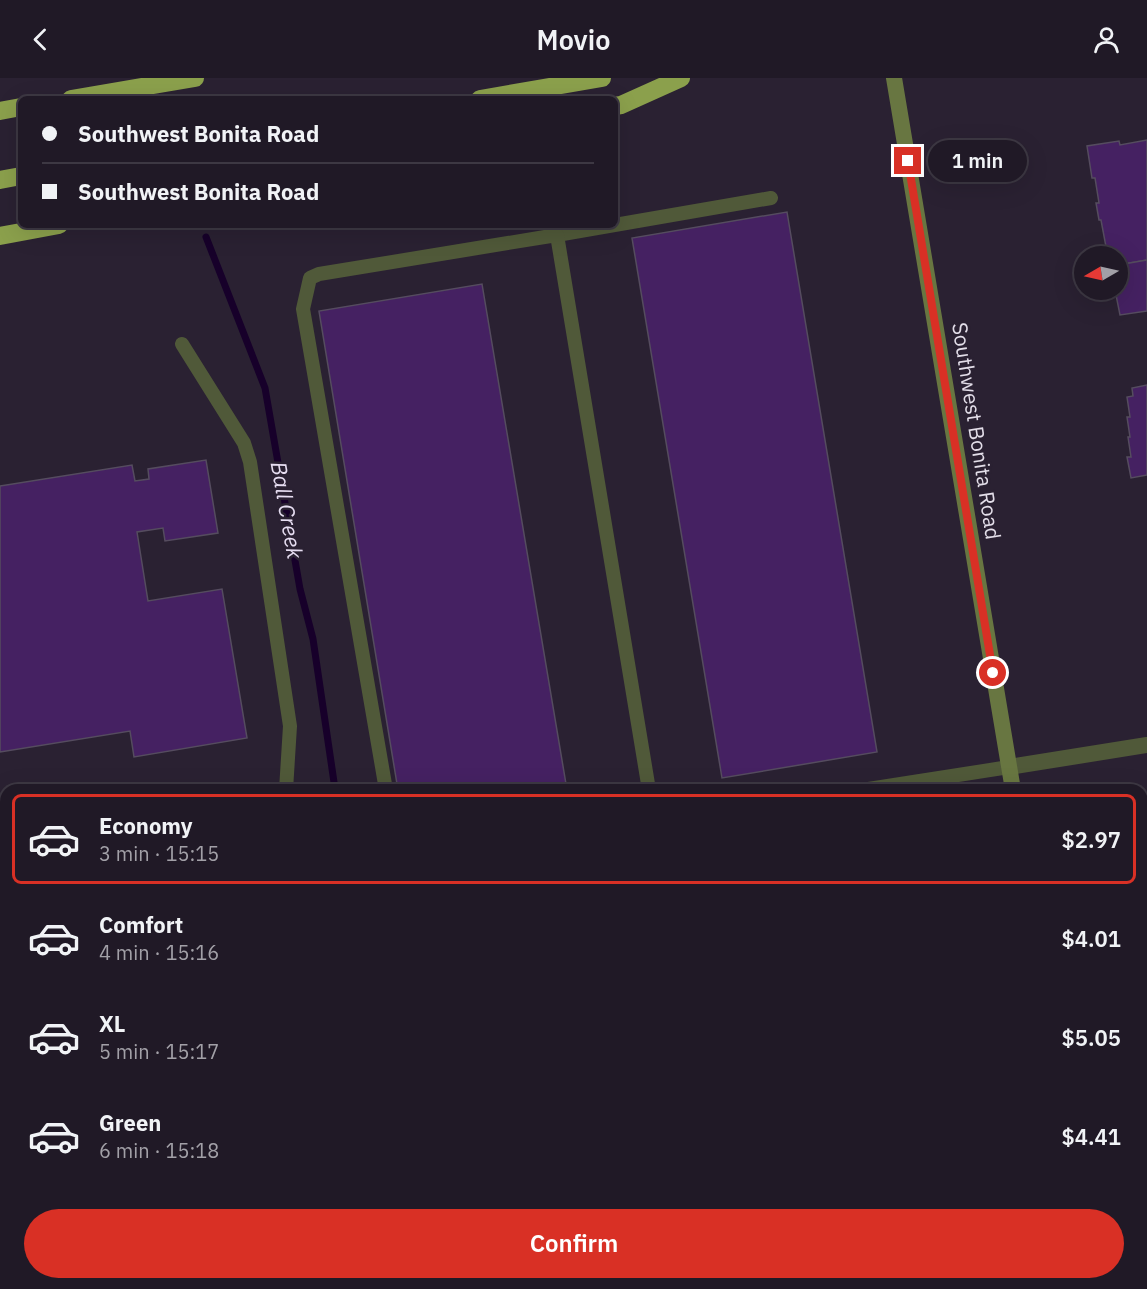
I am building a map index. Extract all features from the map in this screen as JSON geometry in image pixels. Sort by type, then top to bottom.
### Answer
[{"type":"highway","points":[[89,96],[195,78]]},
{"type":"highway","points":[[497,96],[602,78]]},
{"type":"highway","points":[[618,106],[681,78]]},
{"type":"highway","points":[[0,111],[18,108]]},
{"type":"highway","points":[[0,180],[18,177]]},
{"type":"highway","points":[[0,237],[44,228]]},
{"type":"main road","name":"Southwest Bonita Road","points":[[894,78],[1012,784]]},
{"type":"street","points":[[1008,767],[1147,745]]},
{"type":"lane","points":[[618,224],[771,198]]},
{"type":"lane","points":[[385,784],[303,309],[310,278],[319,274],[597,228]]},
{"type":"lane","points":[[557,235],[648,784]]},
{"type":"lane","points":[[182,344],[244,443],[250,462],[290,726],[286,784]]},
{"type":"lane","points":[[900,784],[1008,767]]},
{"type":"building","points":[[1147,140],[1147,260],[1128,263],[1128,246],[1106,246],[1101,220],[1099,220],[1095,178],[1092,178],[1087,146],[1119,141],[1120,145]]},
{"type":"building","points":[[787,212],[877,752],[722,778],[632,238]]},
{"type":"building","points":[[1147,260],[1147,311],[1120,315],[1117,300],[1128,300],[1128,263]]},
{"type":"building","points":[[482,284],[566,784],[397,784],[319,311]]},
{"type":"building","points":[[1147,385],[1147,475],[1131,478],[1127,457],[1131,457],[1127,397],[1133,396],[1132,388]]},
{"type":"building","points":[[206,460],[218,533],[165,541],[163,528],[137,532],[148,601],[222,589],[247,738],[134,757],[130,731],[0,752],[0,486],[132,465],[135,481],[149,479],[148,469]]},
{"type":"waterway","name":"Ball Creek","points":[[206,237],[265,388],[300,589],[313,639],[334,784]]},
{"type":"route","points":[[908,161],[993,673]]}]
